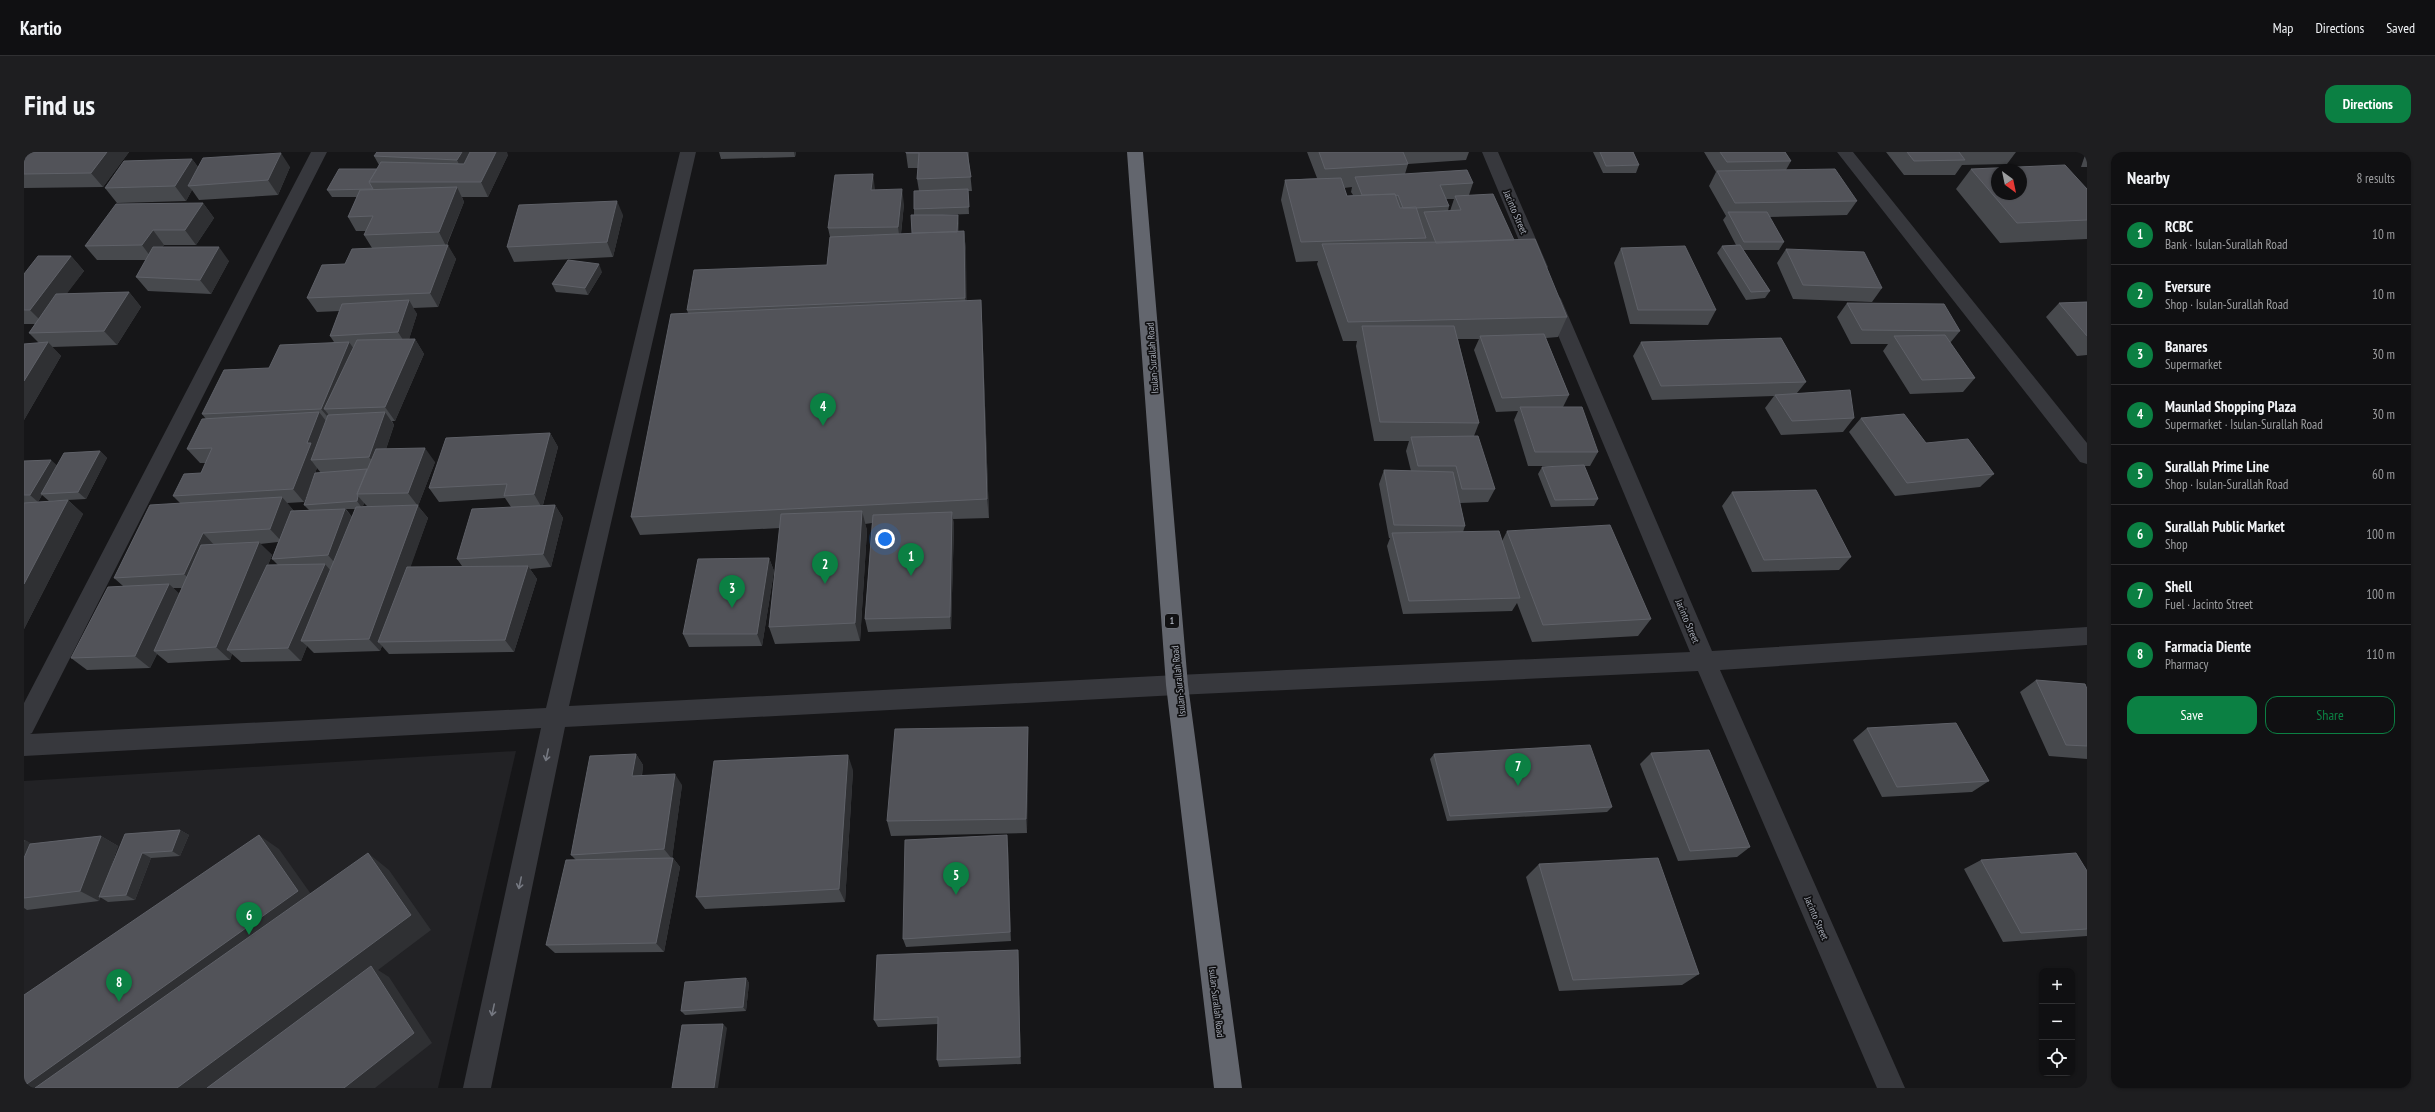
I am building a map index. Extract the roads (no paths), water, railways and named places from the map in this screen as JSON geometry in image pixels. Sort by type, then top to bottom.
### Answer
[{"type":"highway","name":"Isulan-Surallah Road","points":[[1136,152],[1178,685],[1228,1088]]},
{"type":"street","points":[[24,726],[319,152]]},
{"type":"street","points":[[477,1088],[555,717],[688,152]]},
{"type":"street","name":"Jacinto Street","points":[[1490,152],[1705,661],[1891,1088]]},
{"type":"street","points":[[1845,152],[2087,457]]},
{"type":"street","points":[[24,745],[1178,685],[1705,661],[2087,636]]},
{"type":"place","name":"Maunlad Shopping Plaza","points":[[823,426]]},
{"type":"place","name":"RCBC","points":[[911,576]]},
{"type":"place","name":"Eversure","points":[[825,584]]},
{"type":"place","name":"Banares","points":[[732,608]]},
{"type":"place","name":"Shell","points":[[1518,786]]},
{"type":"place","name":"Surallah Prime Line","points":[[956,895]]},
{"type":"place","name":"Surallah Public Market","points":[[249,935]]},
{"type":"place","name":"Farmacia Diente","points":[[119,1002]]}]
